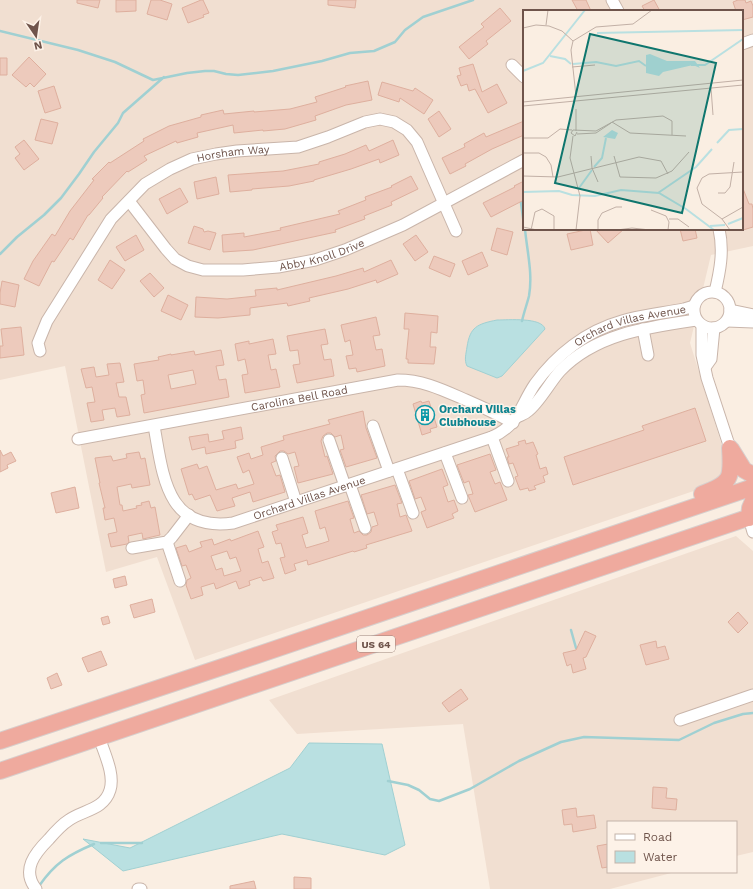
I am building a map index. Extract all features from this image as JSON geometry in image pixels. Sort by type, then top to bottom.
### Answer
[{"type":"highway","points":[[730,448],[744,470],[753,475]]},
{"type":"highway","points":[[455,589],[498,568],[719,487],[726,482],[730,474],[730,448]]},
{"type":"highway","name":"US 64","points":[[0,741],[455,589],[753,487]]},
{"type":"highway","points":[[752,522],[750,508],[753,501]]},
{"type":"highway","name":"US 64","points":[[0,771],[752,522]]},
{"type":"street","points":[[612,0],[617,10]]},
{"type":"street","points":[[743,44],[753,40]]},
{"type":"street","points":[[512,65],[523,77]]},
{"type":"street","name":"Horsham Way","points":[[40,351],[38,343],[47,321],[111,219],[145,184],[170,168],[192,159],[237,151],[298,147],[365,122],[380,119],[394,122],[407,130],[416,142],[456,231]]},
{"type":"street","name":"Abby Knoll Drive","points":[[129,201],[175,259],[188,266],[202,270],[243,270],[278,267],[308,261],[345,250],[403,225],[443,202],[523,161]]},
{"type":"street","points":[[715,292],[721,264],[719,230]]},
{"type":"street","points":[[699,323],[709,328],[714,328],[722,326],[727,322],[730,316],[730,310],[729,303],[726,298],[715,292],[704,293],[696,301],[693,313],[699,323],[702,355],[706,366],[707,378],[730,448]]},
{"type":"street","name":"Orchard Villas Avenue","points":[[515,420],[527,396],[553,362],[568,348],[587,335],[606,326],[622,321],[684,310],[694,306]]},
{"type":"street","points":[[730,310],[753,315]]},
{"type":"street","points":[[727,322],[753,322]]},
{"type":"street","name":"Orchard Villas Avenue","points":[[154,426],[164,479],[167,489],[176,504],[189,515],[203,522],[223,524],[244,520],[492,437],[529,411],[561,370],[576,358],[606,340],[626,332],[699,323]]},
{"type":"street","points":[[706,366],[711,359],[714,328]]},
{"type":"street","points":[[644,329],[648,354]]},
{"type":"street","name":"Orchard Villas Avenue","points":[[568,348],[576,358]]},
{"type":"street","name":"Carolina Bell Road","points":[[78,439],[398,380],[426,383],[499,415],[515,420]]},
{"type":"street","points":[[373,426],[413,513]]},
{"type":"street","points":[[492,437],[508,481]]},
{"type":"street","points":[[329,440],[365,528]]},
{"type":"street","points":[[445,453],[462,498]]},
{"type":"street","points":[[282,458],[296,502]]},
{"type":"street","points":[[132,548],[167,542],[172,538],[189,515]]},
{"type":"street","points":[[167,542],[180,581]]},
{"type":"street","points":[[680,720],[753,695]]},
{"type":"street","points":[[36,889],[31,882],[30,874],[31,864],[35,855],[60,827],[70,819],[98,806],[109,792],[111,776],[99,737]]},
{"type":"shaded area","points":[[0,0],[753,0],[753,246],[711,255],[690,343],[732,478],[195,660],[157,557],[106,572],[65,366],[0,380]]},
{"type":"shaded area","points":[[736,536],[753,551],[753,852],[737,856],[737,821],[607,821],[607,873],[671,873],[610,889],[490,889],[463,724],[297,734],[269,700]]},
{"type":"water","points":[[497,320],[531,321],[543,325],[545,329],[502,376],[497,378],[467,366],[465,359],[468,340],[473,331],[484,323]]},
{"type":"water","points":[[309,743],[382,744],[405,845],[385,855],[282,834],[123,871],[83,839],[130,848],[290,768]]},
{"type":"building","points":[[77,0],[100,0],[98,8],[77,3]]},
{"type":"building","points":[[116,0],[136,0],[136,11],[116,12]]},
{"type":"building","points":[[151,0],[160,0],[172,4],[167,20],[147,14]]},
{"type":"building","points":[[203,0],[209,13],[203,15],[204,17],[188,23],[182,8]]},
{"type":"building","points":[[328,0],[356,0],[355,8],[328,5]]},
{"type":"building","points":[[572,0],[586,0],[591,10],[577,10]]},
{"type":"building","points":[[654,0],[659,10],[644,10],[642,6]]},
{"type":"building","points":[[745,0],[746,3],[751,1],[753,6],[753,17],[743,20],[743,10],[736,10],[733,2]]},
{"type":"building","points":[[500,8],[511,21],[486,41],[488,44],[469,59],[459,47],[484,27],[481,24]]},
{"type":"building","points":[[29,57],[46,74],[34,87],[30,83],[26,87],[12,75]]},
{"type":"building","points":[[0,58],[7,58],[7,75],[0,75]]},
{"type":"building","points":[[473,64],[482,92],[497,84],[507,103],[488,113],[475,89],[469,91],[467,84],[461,86],[457,76],[461,75],[459,68]]},
{"type":"building","points":[[368,81],[372,100],[346,105],[315,116],[316,120],[285,129],[234,133],[233,125],[197,133],[198,137],[177,143],[176,141],[144,156],[147,160],[128,172],[127,171],[102,197],[103,198],[88,215],[73,240],[70,238],[54,262],[52,261],[39,286],[24,279],[33,261],[52,234],[55,236],[70,211],[94,180],[92,179],[109,162],[110,163],[144,141],[143,139],[169,126],[201,117],[201,115],[223,110],[224,114],[290,109],[317,102],[315,97],[346,87],[345,86]]},
{"type":"building","points":[[382,82],[413,91],[415,88],[433,100],[424,114],[400,98],[399,102],[378,95]]},
{"type":"building","points":[[54,86],[61,108],[45,113],[38,91]]},
{"type":"building","points":[[439,111],[451,129],[439,137],[428,119]]},
{"type":"building","points":[[41,119],[58,123],[52,144],[35,140]]},
{"type":"building","points":[[523,121],[523,135],[492,149],[465,164],[466,166],[450,174],[442,158],[465,147],[464,144],[484,133],[486,137]]},
{"type":"building","points":[[24,140],[39,159],[24,170],[15,158],[20,154],[15,147]]},
{"type":"building","points":[[393,140],[399,155],[380,163],[379,159],[314,181],[289,186],[230,192],[228,175],[283,171],[319,164],[319,162],[345,154],[366,145],[369,151]]},
{"type":"building","points":[[411,176],[418,189],[391,202],[392,205],[364,216],[365,219],[335,230],[336,232],[253,250],[223,252],[222,235],[244,233],[244,237],[281,230],[280,228],[340,214],[338,211],[366,200],[365,197],[392,187],[391,186]]},
{"type":"building","points":[[216,177],[219,194],[197,199],[194,182]]},
{"type":"building","points":[[523,182],[523,201],[491,217],[483,203],[515,187],[514,186]]},
{"type":"building","points":[[180,188],[188,202],[167,214],[159,199]]},
{"type":"building","points":[[743,189],[749,204],[752,204],[753,227],[743,230]]},
{"type":"building","points":[[194,226],[203,229],[204,232],[208,231],[216,233],[210,250],[188,243]]},
{"type":"building","points":[[497,228],[513,232],[507,255],[491,250]]},
{"type":"building","points":[[590,230],[593,245],[571,250],[567,234]]},
{"type":"building","points":[[596,230],[623,230],[608,243]]},
{"type":"building","points":[[680,230],[695,230],[697,238],[683,241]]},
{"type":"building","points":[[136,235],[144,250],[125,261],[116,247]]},
{"type":"building","points":[[416,235],[428,252],[415,261],[403,244]]},
{"type":"building","points":[[482,252],[488,266],[468,275],[462,261]]},
{"type":"building","points":[[434,256],[455,264],[450,277],[429,268]]},
{"type":"building","points":[[110,260],[125,270],[112,289],[98,280]]},
{"type":"building","points":[[391,260],[398,274],[377,283],[376,280],[348,289],[309,298],[310,301],[288,306],[287,303],[250,308],[250,315],[218,318],[195,317],[196,297],[227,299],[256,296],[255,290],[277,288],[277,290],[363,268],[364,272]]},
{"type":"building","points":[[150,273],[164,288],[154,297],[140,281]]},
{"type":"building","points":[[2,281],[19,285],[15,307],[0,304]]},
{"type":"building","points":[[168,295],[188,305],[181,320],[161,311]]},
{"type":"building","points":[[405,313],[438,316],[437,333],[431,332],[430,347],[436,347],[434,364],[408,363],[408,359],[406,359],[409,329],[404,329]]},
{"type":"building","points":[[376,317],[380,335],[373,336],[376,350],[382,349],[385,366],[357,372],[356,368],[349,369],[346,356],[353,355],[350,340],[345,342],[341,325]]},
{"type":"building","points":[[21,327],[24,355],[0,358],[0,346],[3,346],[1,329]]},
{"type":"building","points":[[325,329],[328,344],[321,345],[324,360],[331,359],[334,376],[297,383],[293,365],[300,364],[298,350],[290,351],[287,336]]},
{"type":"building","points":[[273,339],[276,354],[268,355],[271,370],[276,369],[280,387],[245,393],[242,375],[248,374],[245,359],[238,361],[235,344],[249,341],[249,344]]},
{"type":"building","points":[[221,350],[224,365],[216,366],[219,380],[226,379],[229,397],[144,413],[141,395],[145,394],[143,380],[137,381],[134,364],[159,360],[158,357],[171,354],[194,351],[195,355]],"holes":[[[193,370],[196,384],[171,389],[168,375]]]},
{"type":"building","points":[[120,363],[124,382],[116,383],[119,397],[126,397],[130,415],[117,417],[115,408],[102,410],[104,420],[91,422],[87,403],[95,402],[92,387],[86,388],[81,369],[94,367],[96,377],[109,375],[107,364]]},
{"type":"building","name":"Orchard Villas Clubhouse","points":[[421,401],[422,403],[429,401],[437,427],[430,429],[431,432],[422,435],[413,404]]},
{"type":"building","points":[[695,408],[706,441],[573,485],[564,457],[644,430],[642,426]]},
{"type":"building","points":[[363,411],[366,428],[377,458],[346,467],[340,450],[344,449],[341,435],[335,437],[331,433],[327,433],[323,436],[321,441],[325,457],[327,456],[333,474],[298,483],[294,467],[299,466],[295,452],[288,454],[284,451],[280,451],[275,456],[276,461],[271,463],[276,476],[280,475],[285,492],[253,502],[250,492],[232,498],[235,506],[217,511],[210,495],[195,500],[192,494],[189,495],[181,469],[197,464],[199,469],[207,466],[216,490],[236,484],[238,489],[254,484],[249,470],[243,473],[237,457],[249,453],[251,459],[263,455],[261,447],[284,440],[283,436],[330,424],[328,420]]},
{"type":"building","points":[[241,427],[243,439],[235,441],[236,448],[206,454],[205,447],[192,450],[189,437],[208,434],[209,442],[224,439],[222,431]]},
{"type":"building","points":[[525,440],[526,444],[533,442],[538,454],[536,455],[540,469],[546,467],[548,474],[543,476],[545,482],[534,486],[536,489],[529,491],[528,488],[520,490],[515,477],[518,476],[513,463],[509,464],[507,457],[509,457],[506,449],[519,445],[518,442]]},
{"type":"building","points":[[0,450],[3,456],[11,452],[16,461],[7,465],[8,468],[0,472]]},
{"type":"building","points":[[139,452],[141,459],[145,458],[150,485],[132,488],[131,484],[117,487],[120,505],[122,505],[123,511],[137,508],[136,506],[142,505],[141,503],[149,501],[151,508],[155,507],[160,535],[143,539],[142,533],[128,536],[129,542],[127,544],[111,547],[108,534],[117,532],[114,518],[105,520],[103,508],[105,508],[95,458],[111,456],[113,461],[127,458],[126,454]]},
{"type":"building","points":[[490,454],[496,470],[490,472],[495,484],[500,482],[507,500],[475,512],[468,495],[473,494],[469,481],[464,483],[457,465]]},
{"type":"building","points":[[442,469],[448,485],[443,487],[448,502],[454,500],[458,511],[452,514],[454,518],[427,528],[421,512],[426,510],[421,497],[415,499],[409,481]]},
{"type":"building","points":[[395,485],[402,503],[397,504],[400,517],[406,515],[412,531],[366,545],[367,548],[308,565],[307,560],[294,564],[296,570],[285,574],[280,558],[285,557],[281,543],[276,544],[272,532],[278,530],[276,525],[303,517],[308,533],[302,535],[306,548],[329,541],[325,527],[320,529],[315,511],[348,501],[354,518],[350,519],[354,533],[359,531],[363,535],[367,535],[371,532],[372,527],[378,525],[374,512],[367,514],[361,495]]},
{"type":"building","points":[[75,487],[79,508],[56,513],[51,493]]},
{"type":"building","points":[[258,531],[264,547],[258,549],[262,563],[268,561],[274,578],[263,581],[261,577],[249,581],[250,585],[239,589],[236,581],[216,589],[214,583],[201,587],[203,595],[191,599],[186,585],[187,580],[191,578],[186,565],[182,566],[176,548],[186,545],[189,552],[202,547],[200,542],[212,539],[214,545],[230,539],[231,541]],"holes":[[[227,551],[230,559],[236,557],[241,571],[224,576],[222,568],[216,570],[211,556]]]},
{"type":"building","points":[[125,576],[127,585],[115,588],[113,579]]},
{"type":"building","points":[[152,599],[155,612],[134,618],[130,605]]},
{"type":"building","points":[[738,612],[748,623],[738,633],[728,622]]},
{"type":"building","points":[[108,616],[110,623],[103,625],[101,618]]},
{"type":"building","points":[[585,631],[596,636],[586,657],[583,658],[586,669],[573,673],[571,664],[567,666],[563,653],[576,650]]},
{"type":"building","points":[[656,641],[657,648],[665,646],[669,659],[646,665],[640,645]]},
{"type":"building","points":[[101,651],[107,665],[88,672],[82,658]]},
{"type":"building","points":[[57,673],[62,685],[51,689],[47,678]]},
{"type":"building","points":[[461,689],[468,699],[449,712],[442,703]]},
{"type":"building","points":[[653,787],[667,788],[666,798],[677,799],[676,810],[652,808]]},
{"type":"building","points":[[576,808],[577,817],[594,815],[596,828],[573,832],[572,824],[564,825],[562,810]]},
{"type":"building","points":[[607,844],[607,867],[602,868],[597,846]]},
{"type":"building","points":[[294,877],[311,878],[311,889],[294,889]]},
{"type":"building","points":[[254,881],[256,889],[230,889],[230,886]]},
{"type":"waterway","points":[[0,31],[78,50],[115,62],[153,80],[205,71],[238,75],[273,71],[322,61],[350,53],[374,51],[395,42],[405,30],[423,17],[473,0]]},
{"type":"waterway","points":[[0,254],[61,198],[94,152],[118,123],[123,113],[164,77]]},
{"type":"waterway","points":[[523,200],[521,203],[523,218]]},
{"type":"waterway","points":[[522,321],[530,288],[525,230]]},
{"type":"waterway","points":[[571,630],[576,648]]},
{"type":"waterway","points":[[388,781],[408,785],[419,790],[430,799],[439,801],[470,789],[519,761],[561,742],[584,737],[679,740],[714,723],[743,714],[753,713]]},
{"type":"waterway","points":[[101,843],[142,843]]},
{"type":"waterway","points":[[39,886],[51,871],[63,860],[94,844]]},
{"type":"place","name":"Orchard Villas Clubhouse","points":[[425,415]]}]
